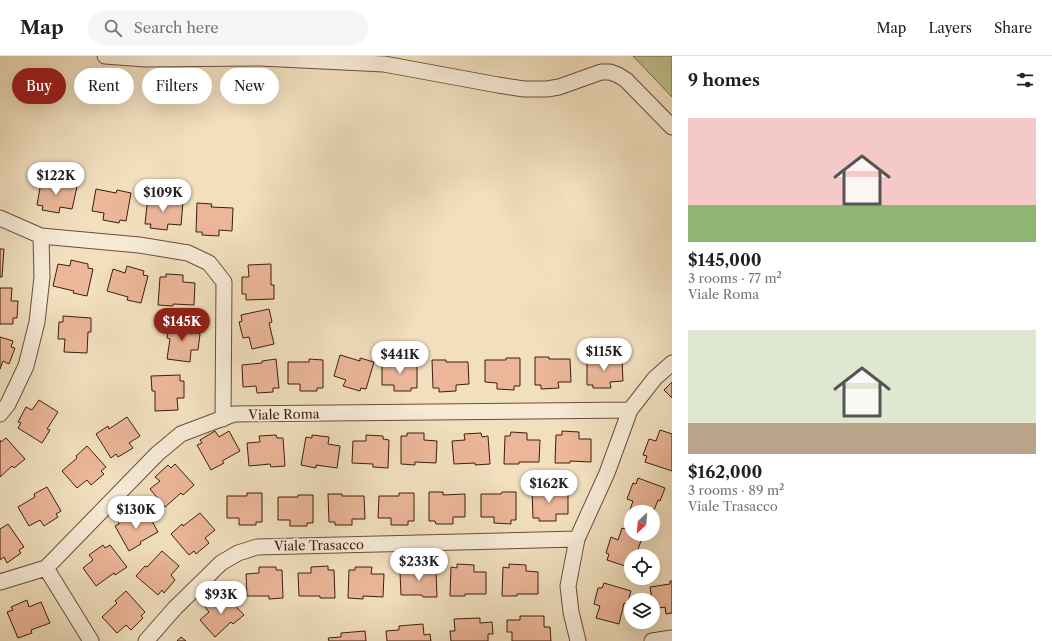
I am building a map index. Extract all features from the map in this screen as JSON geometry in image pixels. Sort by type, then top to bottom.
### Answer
[{"type":"street","points":[[105,56],[145,59],[260,58],[384,64],[524,89],[546,89],[559,87],[601,72],[610,72],[626,80],[672,127]]},
{"type":"street","points":[[0,218],[41,236],[138,246],[188,253],[209,263],[224,282],[223,419]]},
{"type":"street","points":[[0,414],[8,404],[26,366],[37,322],[42,277],[41,236]]},
{"type":"street","points":[[578,641],[570,612],[568,586],[577,539],[607,473],[630,410],[655,378],[672,363]]},
{"type":"street","name":"Viale Roma","points":[[0,582],[46,568],[157,454],[181,434],[234,414],[630,410]]},
{"type":"street","name":"Viale Trasacco","points":[[146,641],[175,608],[221,563],[238,553],[257,547],[577,539]]},
{"type":"street","points":[[46,568],[91,641]]},
{"type":"street","points":[[652,641],[672,638]]},
{"type":"green space","points":[[633,56],[672,56],[672,97]]},
{"type":"building","points":[[42,177],[56,180],[55,183],[77,187],[72,209],[60,207],[59,213],[42,210],[43,206],[37,205]]},
{"type":"building","points":[[96,189],[116,193],[117,190],[131,193],[126,221],[120,220],[119,223],[103,220],[104,213],[92,211]]},
{"type":"building","points":[[148,196],[162,198],[161,200],[183,202],[181,225],[168,224],[167,230],[150,228],[151,224],[145,224]]},
{"type":"building","points":[[197,203],[212,204],[211,207],[233,208],[232,231],[219,230],[219,236],[202,235],[202,232],[196,232]]},
{"type":"building","points":[[0,249],[4,249],[2,277],[0,277]]},
{"type":"building","points":[[71,260],[88,264],[88,268],[93,269],[87,296],[53,286],[58,264],[70,266]]},
{"type":"building","points":[[271,264],[271,285],[274,285],[274,299],[246,300],[246,294],[242,294],[242,277],[249,277],[248,265]]},
{"type":"building","points":[[127,266],[144,271],[143,275],[148,276],[141,303],[127,300],[128,297],[107,291],[113,269],[125,273]]},
{"type":"building","points":[[166,274],[183,275],[183,282],[195,283],[194,305],[158,305],[160,277],[166,277]]},
{"type":"building","points":[[0,288],[12,288],[11,301],[18,301],[17,318],[13,318],[13,324],[0,324]]},
{"type":"building","points":[[269,309],[272,322],[269,323],[274,344],[252,349],[249,337],[243,338],[239,322],[242,321],[241,315]]},
{"type":"building","points":[[63,316],[91,318],[91,332],[88,332],[87,353],[64,352],[65,339],[58,339],[59,322],[63,322]]},
{"type":"building","points":[[169,324],[197,328],[197,333],[200,334],[198,350],[191,350],[190,362],[167,359],[170,339],[167,338]]},
{"type":"building","points":[[0,337],[13,341],[11,347],[15,348],[9,364],[3,361],[0,369]]},
{"type":"building","points":[[340,355],[360,361],[360,358],[374,362],[366,389],[361,388],[360,391],[343,386],[346,380],[334,376]]},
{"type":"building","points":[[601,356],[601,359],[622,359],[623,381],[610,382],[611,388],[593,388],[593,385],[587,385],[587,357]]},
{"type":"building","points":[[535,357],[570,359],[571,382],[558,382],[559,388],[541,389],[541,385],[535,385]]},
{"type":"building","points":[[506,358],[520,358],[520,386],[514,386],[514,390],[497,389],[497,383],[485,382],[485,360],[506,360]]},
{"type":"building","points":[[276,359],[279,388],[273,388],[273,392],[257,393],[256,386],[243,387],[242,365],[262,363],[262,361]]},
{"type":"building","points":[[309,359],[323,360],[323,388],[317,388],[317,391],[300,391],[300,384],[288,384],[288,362],[309,362]]},
{"type":"building","points":[[417,359],[417,388],[411,388],[411,391],[394,391],[394,385],[382,385],[382,362],[402,362],[402,360]]},
{"type":"building","points":[[432,360],[446,360],[446,362],[468,362],[469,384],[456,385],[456,391],[439,392],[439,388],[433,388]]},
{"type":"building","points":[[180,375],[180,381],[184,381],[184,398],[177,398],[178,410],[155,411],[155,391],[152,391],[151,376]]},
{"type":"building","points":[[672,382],[672,398],[664,390]]},
{"type":"building","points":[[39,400],[58,412],[47,429],[50,430],[42,443],[18,428],[21,423],[18,422],[26,407],[32,410]]},
{"type":"building","points":[[127,417],[140,436],[129,443],[133,448],[118,457],[116,454],[111,458],[96,434],[108,426],[109,429]]},
{"type":"building","points":[[660,430],[672,434],[672,471],[645,462],[647,456],[643,455],[649,439],[656,441]]},
{"type":"building","points":[[215,431],[219,437],[229,431],[240,451],[222,461],[224,463],[211,470],[197,445],[202,443],[200,440]]},
{"type":"building","points":[[562,431],[579,432],[579,439],[591,439],[591,462],[570,461],[570,463],[555,463],[556,435],[562,435]]},
{"type":"building","points":[[511,432],[527,433],[527,440],[540,440],[539,462],[504,464],[505,436],[510,436]]},
{"type":"building","points":[[407,433],[424,433],[424,440],[437,441],[436,463],[415,462],[415,465],[401,464],[401,436],[407,436]]},
{"type":"building","points":[[481,433],[482,437],[488,436],[490,464],[454,464],[452,441],[465,440],[464,434]]},
{"type":"building","points":[[276,435],[277,438],[283,438],[285,466],[271,467],[270,464],[249,466],[247,443],[260,442],[259,436]]},
{"type":"building","points":[[312,435],[329,437],[328,444],[340,446],[337,468],[316,465],[316,468],[301,465],[306,437],[312,438]]},
{"type":"building","points":[[366,435],[383,436],[383,439],[389,440],[388,468],[373,467],[373,464],[352,463],[353,441],[366,441]]},
{"type":"building","points":[[6,438],[25,459],[14,468],[12,466],[0,477],[0,440],[1,442]]},
{"type":"building","points":[[87,446],[106,467],[101,471],[104,474],[91,485],[87,480],[77,488],[62,471],[77,458],[76,456]]},
{"type":"building","points":[[175,464],[194,485],[183,495],[181,493],[165,507],[150,489],[160,481],[155,477],[168,465],[171,468]]},
{"type":"building","points":[[638,478],[665,488],[660,501],[658,500],[656,505],[632,505],[633,501],[627,499],[633,483],[636,484]]},
{"type":"building","points":[[47,487],[61,511],[56,514],[58,517],[44,526],[40,520],[29,526],[18,507],[35,497],[34,494]]},
{"type":"building","points":[[546,489],[546,492],[568,491],[568,514],[556,514],[556,521],[539,521],[539,518],[533,518],[532,490]]},
{"type":"building","points":[[429,492],[443,492],[443,495],[465,494],[465,517],[453,517],[453,524],[436,524],[435,521],[429,521]]},
{"type":"building","points":[[502,492],[516,492],[516,520],[511,520],[511,524],[494,523],[494,517],[481,517],[481,494],[501,494]]},
{"type":"building","points":[[247,493],[262,493],[262,522],[256,522],[256,525],[239,525],[239,518],[227,518],[227,496],[247,496]]},
{"type":"building","points":[[399,493],[414,493],[414,521],[408,521],[408,525],[391,525],[391,518],[378,518],[379,496],[399,496]]},
{"type":"building","points":[[328,494],[342,494],[342,496],[364,496],[365,519],[352,519],[352,525],[335,525],[335,522],[329,522]]},
{"type":"building","points":[[298,495],[313,495],[313,523],[307,523],[307,526],[290,526],[290,520],[278,520],[278,497],[298,497]]},
{"type":"building","points":[[132,512],[136,518],[147,512],[158,532],[140,542],[141,544],[129,551],[115,526],[119,524],[118,521]]},
{"type":"building","points":[[200,513],[215,530],[205,538],[209,543],[196,554],[194,551],[189,555],[171,534],[182,524],[183,526]]},
{"type":"building","points":[[8,524],[24,547],[19,550],[21,553],[7,563],[4,557],[0,560],[0,529]]},
{"type":"building","points":[[622,528],[624,529],[624,541],[641,541],[638,549],[624,549],[624,566],[607,560],[609,554],[606,553],[611,537],[618,540]]},
{"type":"building","points":[[103,545],[105,548],[110,545],[127,567],[115,575],[114,573],[96,586],[83,568],[93,560],[89,555]]},
{"type":"building","points":[[162,551],[179,566],[171,575],[175,580],[164,593],[162,590],[158,595],[136,576]]},
{"type":"building","points":[[457,564],[474,565],[474,572],[486,572],[486,594],[450,596],[451,567],[457,568]]},
{"type":"building","points":[[509,564],[526,565],[526,571],[538,572],[538,594],[502,596],[503,567],[509,568]]},
{"type":"building","points":[[413,565],[430,565],[430,569],[436,569],[437,597],[401,595],[400,572],[413,572]]},
{"type":"building","points":[[328,566],[328,570],[334,570],[335,598],[299,596],[298,573],[311,573],[311,567]]},
{"type":"building","points":[[259,567],[276,567],[276,570],[282,570],[283,598],[269,599],[269,596],[247,596],[246,574],[259,573]]},
{"type":"building","points":[[355,567],[372,567],[371,574],[384,574],[383,597],[363,596],[363,599],[348,598],[349,570],[355,570]]},
{"type":"building","points":[[670,581],[672,581],[672,613],[666,614],[665,607],[660,608],[660,593],[651,593],[650,587],[670,584]]},
{"type":"building","points":[[604,583],[631,591],[630,593],[624,593],[624,603],[619,624],[596,618],[600,606],[594,604],[598,588],[602,588]]},
{"type":"building","points":[[126,591],[145,612],[141,616],[143,618],[131,630],[126,625],[117,633],[102,617],[117,603],[115,601]]},
{"type":"building","points":[[224,594],[244,615],[233,624],[231,622],[215,637],[200,620],[209,612],[205,607],[217,595],[220,598]]},
{"type":"building","points":[[27,600],[29,607],[41,602],[50,623],[31,630],[32,633],[18,638],[7,612],[13,610],[11,607]]},
{"type":"building","points":[[520,616],[544,616],[544,627],[550,627],[551,641],[512,641],[512,632],[507,632],[507,620],[520,620]]},
{"type":"building","points":[[480,618],[480,623],[492,622],[493,634],[488,634],[488,641],[451,641],[450,631],[455,631],[454,619]]},
{"type":"building","points":[[423,624],[424,635],[430,634],[431,641],[387,641],[386,631],[399,630],[399,626]]},
{"type":"building","points":[[365,631],[366,641],[329,641],[328,638],[341,637],[341,633]]},
{"type":"building","points":[[181,637],[186,641],[177,641]]}]
